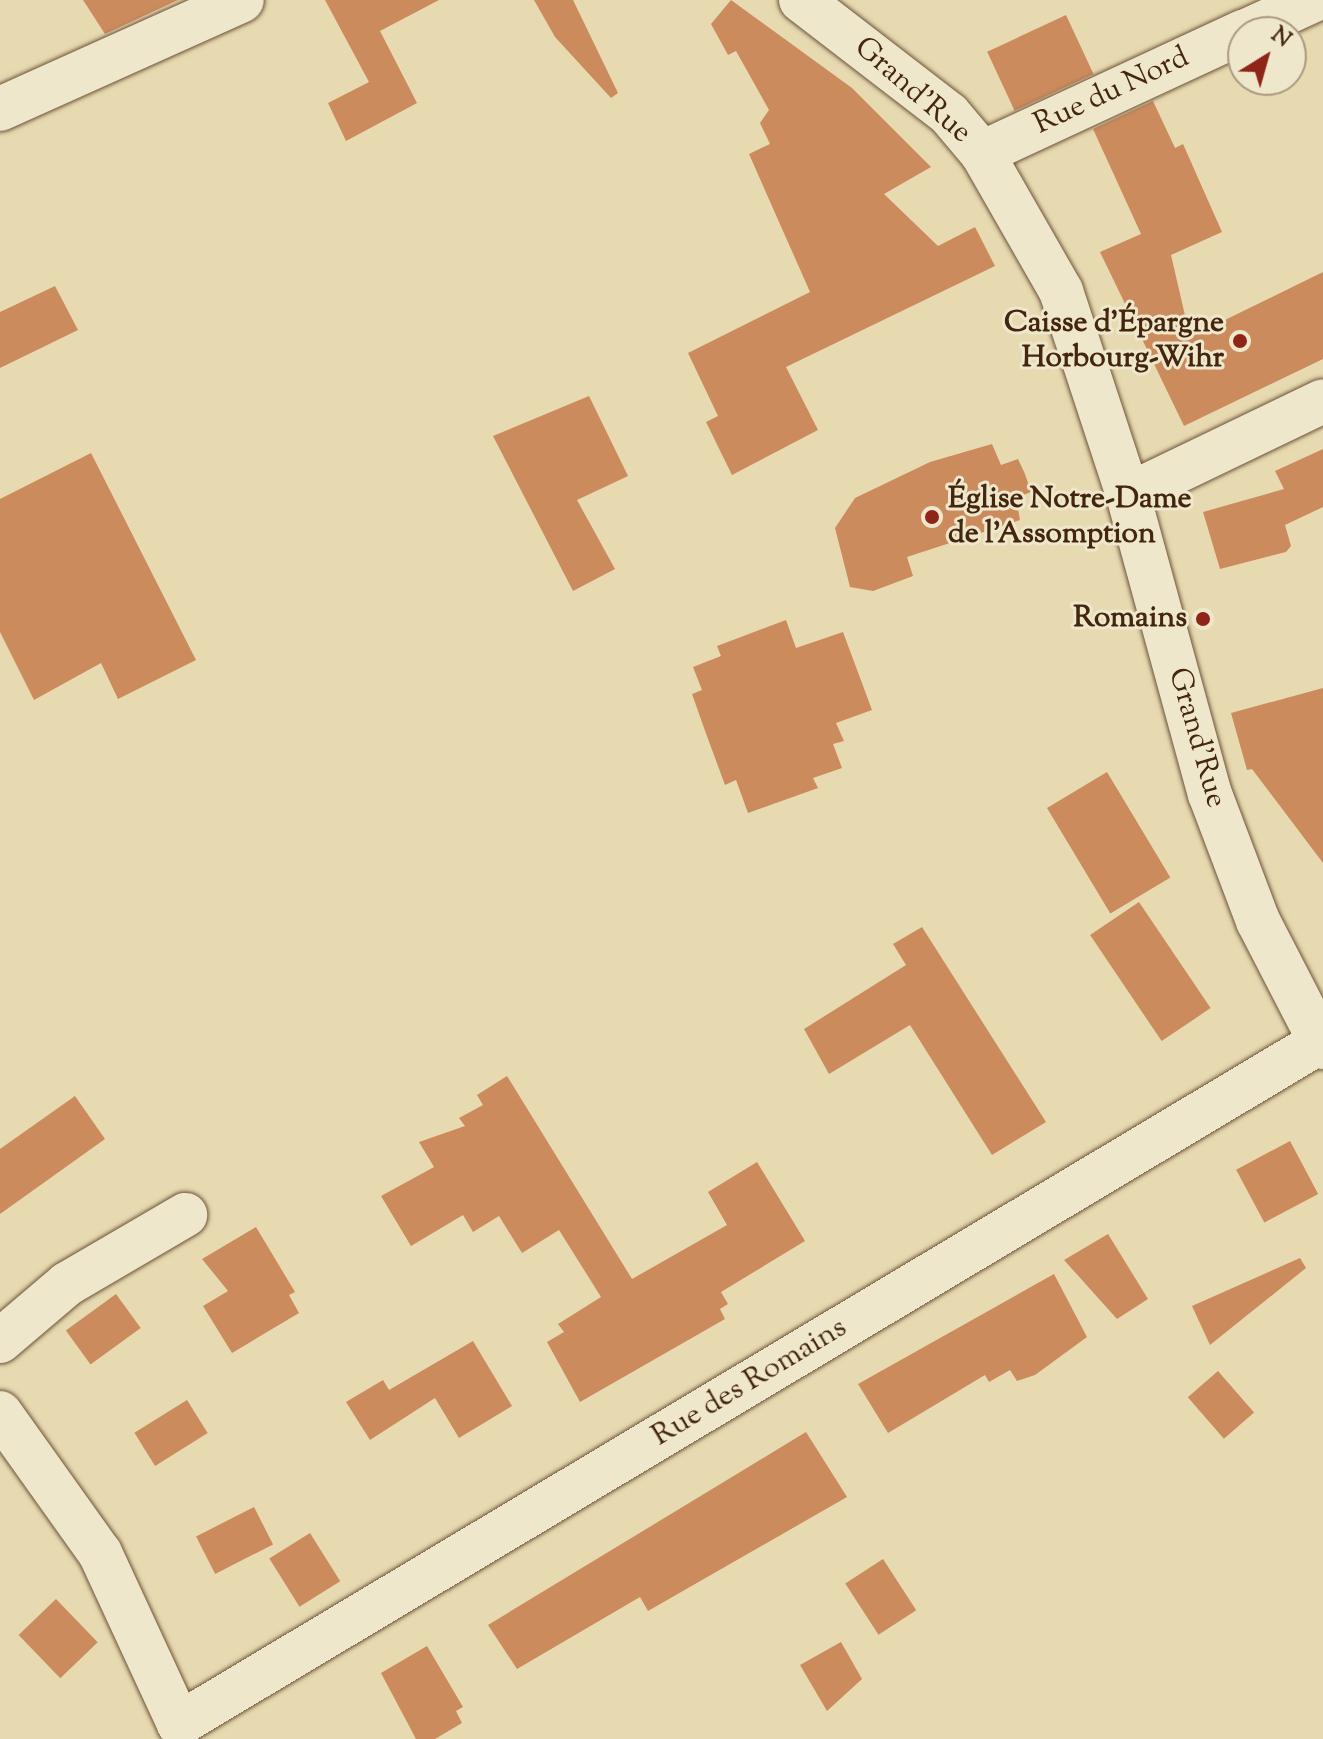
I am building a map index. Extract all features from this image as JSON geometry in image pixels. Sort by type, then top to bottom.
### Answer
[{"type":"street","points":[[0,109],[242,0]]},
{"type":"street","name":"Grand'Rue","points":[[801,0],[949,114],[982,153],[1061,291],[1128,495],[1210,794],[1258,921],[1321,1044]]},
{"type":"street","name":"Rue du Nord","points":[[1279,16],[1314,0]]},
{"type":"street","name":"Rue du Nord","points":[[982,153],[1227,40]]},
{"type":"street","points":[[1128,495],[1323,401]]},
{"type":"street","name":"Rue des Romains","points":[[172,1734],[1321,1044]]},
{"type":"street","points":[[0,1341],[67,1284],[185,1215]]},
{"type":"street","points":[[0,1413],[100,1553],[172,1734]]},
{"type":"building","points":[[83,0],[178,0],[105,34]]},
{"type":"building","points":[[325,0],[439,0],[380,31],[417,103],[346,141],[328,103],[369,82]]},
{"type":"building","points":[[534,0],[573,0],[618,93],[611,98],[555,37]]},
{"type":"building","points":[[731,0],[852,88],[931,167],[884,194],[938,246],[975,227],[995,266],[786,367],[818,430],[732,475],[706,422],[718,416],[688,353],[810,292],[749,154],[770,144],[760,123],[769,110],[736,51],[728,55],[711,24]]},
{"type":"building","points":[[1066,15],[1093,74],[1015,111],[987,52]]},
{"type":"building","points":[[1153,101],[1175,148],[1183,144],[1222,232],[1171,255],[1190,337],[1323,272],[1323,359],[1184,426],[1100,252],[1141,234],[1093,129]]},
{"type":"building","points":[[55,286],[78,330],[0,368],[0,312]]},
{"type":"building","points":[[589,396],[628,476],[577,500],[615,569],[573,591],[493,436]]},
{"type":"building","name":"Église Notre-Dame de l'Assomption","points":[[992,444],[1001,465],[1018,459],[1025,474],[1031,492],[1016,498],[1020,520],[907,557],[913,576],[873,591],[850,587],[835,528],[855,498],[930,462]]},
{"type":"building","points":[[1323,449],[1323,507],[1285,525],[1291,546],[1286,552],[1220,569],[1203,512],[1284,489],[1275,471]]},
{"type":"building","points":[[91,453],[196,660],[118,699],[101,663],[34,700],[0,632],[0,499]]},
{"type":"building","points":[[786,620],[796,648],[843,632],[872,710],[836,723],[844,741],[833,744],[842,768],[813,778],[818,788],[748,813],[736,780],[725,785],[692,694],[702,690],[693,667],[721,656],[717,646]]},
{"type":"building","points":[[1323,688],[1323,863],[1252,769],[1247,770],[1231,713]]},
{"type":"building","points":[[1107,772],[1170,877],[1110,913],[1047,808]]},
{"type":"building","points":[[1139,902],[1211,1008],[1162,1041],[1090,935]]},
{"type":"building","points":[[922,927],[1046,1122],[992,1155],[910,1025],[829,1074],[804,1029],[906,965],[893,944]]},
{"type":"building","points":[[507,1076],[632,1279],[727,1225],[708,1192],[757,1162],[805,1241],[721,1292],[728,1304],[720,1309],[725,1319],[580,1402],[547,1342],[564,1332],[558,1324],[601,1297],[559,1230],[522,1253],[499,1216],[473,1232],[463,1215],[411,1246],[381,1196],[434,1167],[419,1142],[465,1126],[459,1118],[483,1105],[477,1095]]},
{"type":"building","points":[[75,1096],[105,1139],[0,1214],[0,1149]]},
{"type":"building","points":[[1290,1141],[1318,1194],[1264,1223],[1236,1170]]},
{"type":"building","points":[[256,1227],[295,1292],[289,1295],[299,1313],[232,1353],[203,1306],[228,1291],[202,1259]]},
{"type":"building","points":[[1108,1234],[1148,1299],[1117,1319],[1064,1260]]},
{"type":"building","points":[[1300,1258],[1306,1268],[1210,1345],[1192,1306]]},
{"type":"building","points":[[1054,1274],[1087,1337],[1035,1375],[1017,1381],[1010,1370],[989,1382],[985,1375],[888,1433],[858,1384]]},
{"type":"building","points":[[116,1294],[141,1328],[91,1364],[66,1330]]},
{"type":"building","points":[[473,1341],[512,1406],[459,1438],[435,1398],[370,1440],[346,1402],[383,1380],[389,1390]]},
{"type":"building","points":[[1218,1371],[1254,1413],[1224,1439],[1188,1397]]},
{"type":"building","points":[[187,1400],[208,1433],[155,1466],[134,1433]]},
{"type":"building","points":[[806,1432],[847,1497],[648,1611],[640,1597],[517,1669],[488,1625]]},
{"type":"building","points":[[254,1507],[273,1544],[215,1574],[196,1537]]},
{"type":"building","points":[[310,1533],[340,1581],[299,1607],[269,1558]]},
{"type":"building","points":[[883,1559],[916,1610],[878,1635],[845,1584]]},
{"type":"building","points":[[56,1599],[98,1642],[60,1678],[19,1635]]},
{"type":"building","points":[[841,1642],[862,1679],[827,1711],[800,1665]]},
{"type":"building","points":[[427,1646],[463,1707],[456,1711],[462,1723],[435,1739],[416,1739],[381,1673]]},
{"type":"place","name":"Caisse d'Épargne Horbourg-Wihr","points":[[1240,341]]},
{"type":"place","name":"Église Notre-Dame de l'Assomption","points":[[932,517]]},
{"type":"place","name":"Romains","points":[[1203,619]]}]
